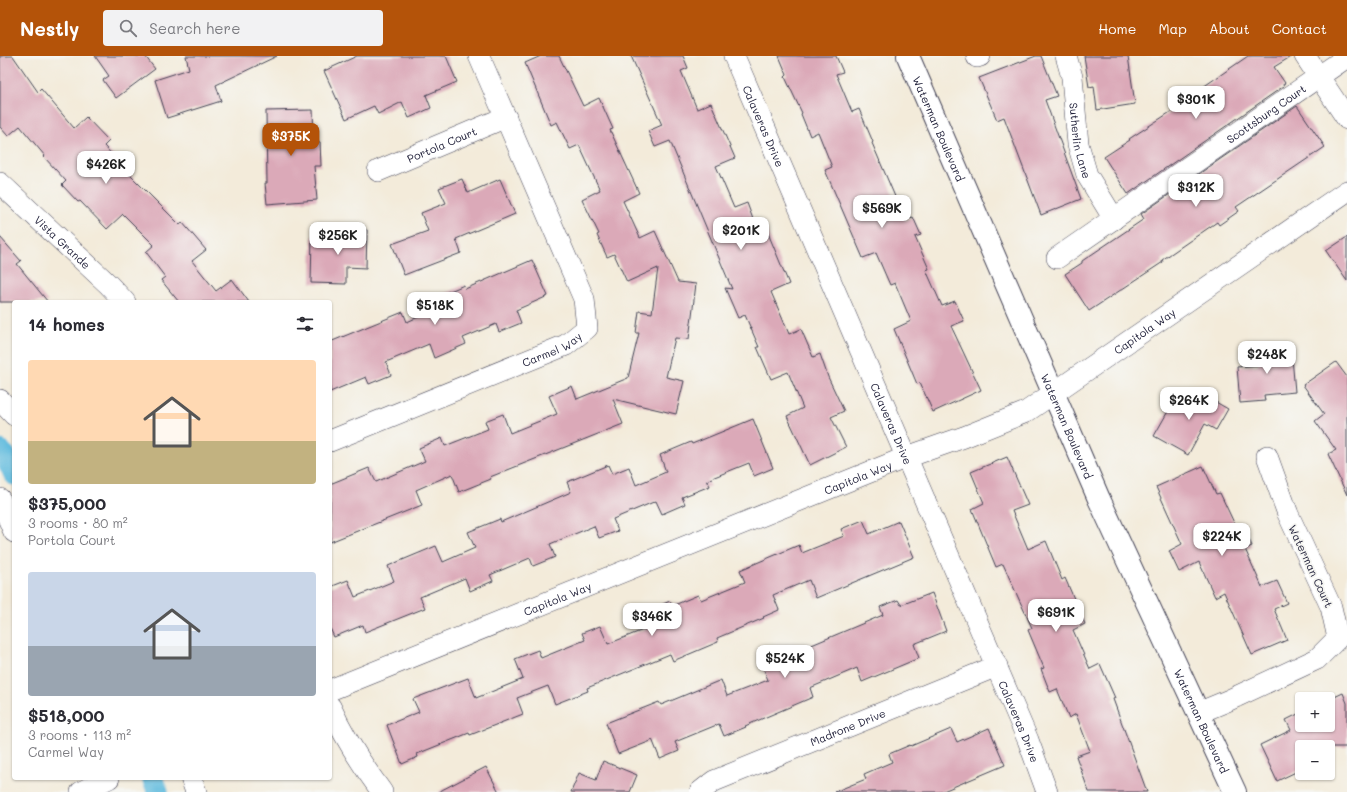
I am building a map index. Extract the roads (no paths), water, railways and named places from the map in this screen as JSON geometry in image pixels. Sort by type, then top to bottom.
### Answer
[{"type":"main road","name":"Waterman Boulevard","points":[[908,56],[1099,499],[1235,792]]},
{"type":"street","name":"Carmel Way","points":[[332,440],[566,345],[587,328],[584,299],[479,56]]},
{"type":"street","name":"Calaveras Drive","points":[[734,56],[997,666],[1028,740],[1047,792]]},
{"type":"street","name":"Sutherlin Lane","points":[[1066,56],[1072,77],[1078,144],[1087,174],[1114,219]]},
{"type":"street","points":[[1305,56],[1347,119]]},
{"type":"street","name":"Scottsburg Court","points":[[1057,258],[1347,57]]},
{"type":"street","name":"Portola Court","points":[[378,171],[506,117]]},
{"type":"street","name":"Vista Grande","points":[[0,183],[108,284],[122,300]]},
{"type":"street","name":"Capitola Way","points":[[332,689],[907,457],[964,437],[1026,412],[1347,191]]},
{"type":"street","points":[[0,400],[12,414]]},
{"type":"street","name":"Waterman Court","points":[[1198,713],[1227,701],[1317,658],[1338,638],[1331,607],[1288,514],[1267,456]]},
{"type":"street","points":[[0,499],[12,527]]},
{"type":"street","name":"Madrone Drive","points":[[700,792],[714,781],[997,666]]},
{"type":"street","points":[[332,710],[352,749],[382,792]]},
{"type":"street","points":[[80,792],[107,780]]},
{"type":"street","points":[[112,780],[117,792]]},
{"type":"street","points":[[191,780],[196,792]]},
{"type":"waterway","points":[[0,450],[5,455],[12,471]]},
{"type":"waterway","points":[[153,780],[158,792]]}]
